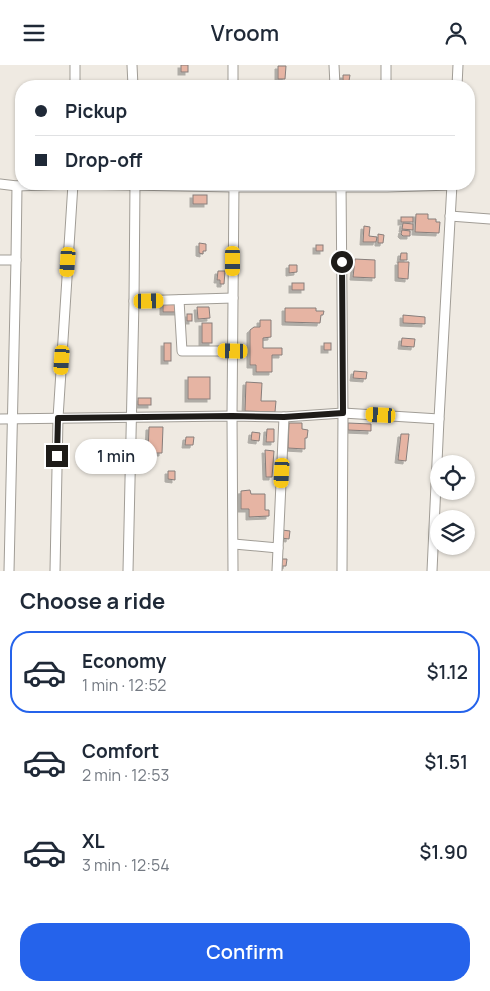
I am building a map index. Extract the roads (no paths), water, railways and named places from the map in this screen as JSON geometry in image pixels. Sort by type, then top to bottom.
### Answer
[{"type":"street","points":[[75,65],[75,80]]},
{"type":"street","points":[[132,65],[133,80]]},
{"type":"street","points":[[233,65],[233,80]]},
{"type":"street","points":[[334,65],[335,80]]},
{"type":"street","points":[[386,65],[386,80]]},
{"type":"street","points":[[457,80],[458,65]]},
{"type":"street","points":[[0,184],[15,186]]},
{"type":"street","points":[[8,571],[17,190]]},
{"type":"street","points":[[55,571],[58,418],[73,190]]},
{"type":"street","points":[[128,571],[135,190]]},
{"type":"street","points":[[234,190],[232,416],[234,571]]},
{"type":"street","points":[[341,190],[342,571]]},
{"type":"street","points":[[432,571],[452,190]]},
{"type":"street","points":[[450,216],[490,219]]},
{"type":"street","points":[[0,260],[16,260]]},
{"type":"street","points":[[134,301],[233,298]]},
{"type":"street","points":[[179,300],[182,351],[233,351]]},
{"type":"street","points":[[0,419],[284,417],[343,413],[439,419]]},
{"type":"street","points":[[277,571],[284,417]]},
{"type":"street","points":[[234,544],[278,548]]}]
